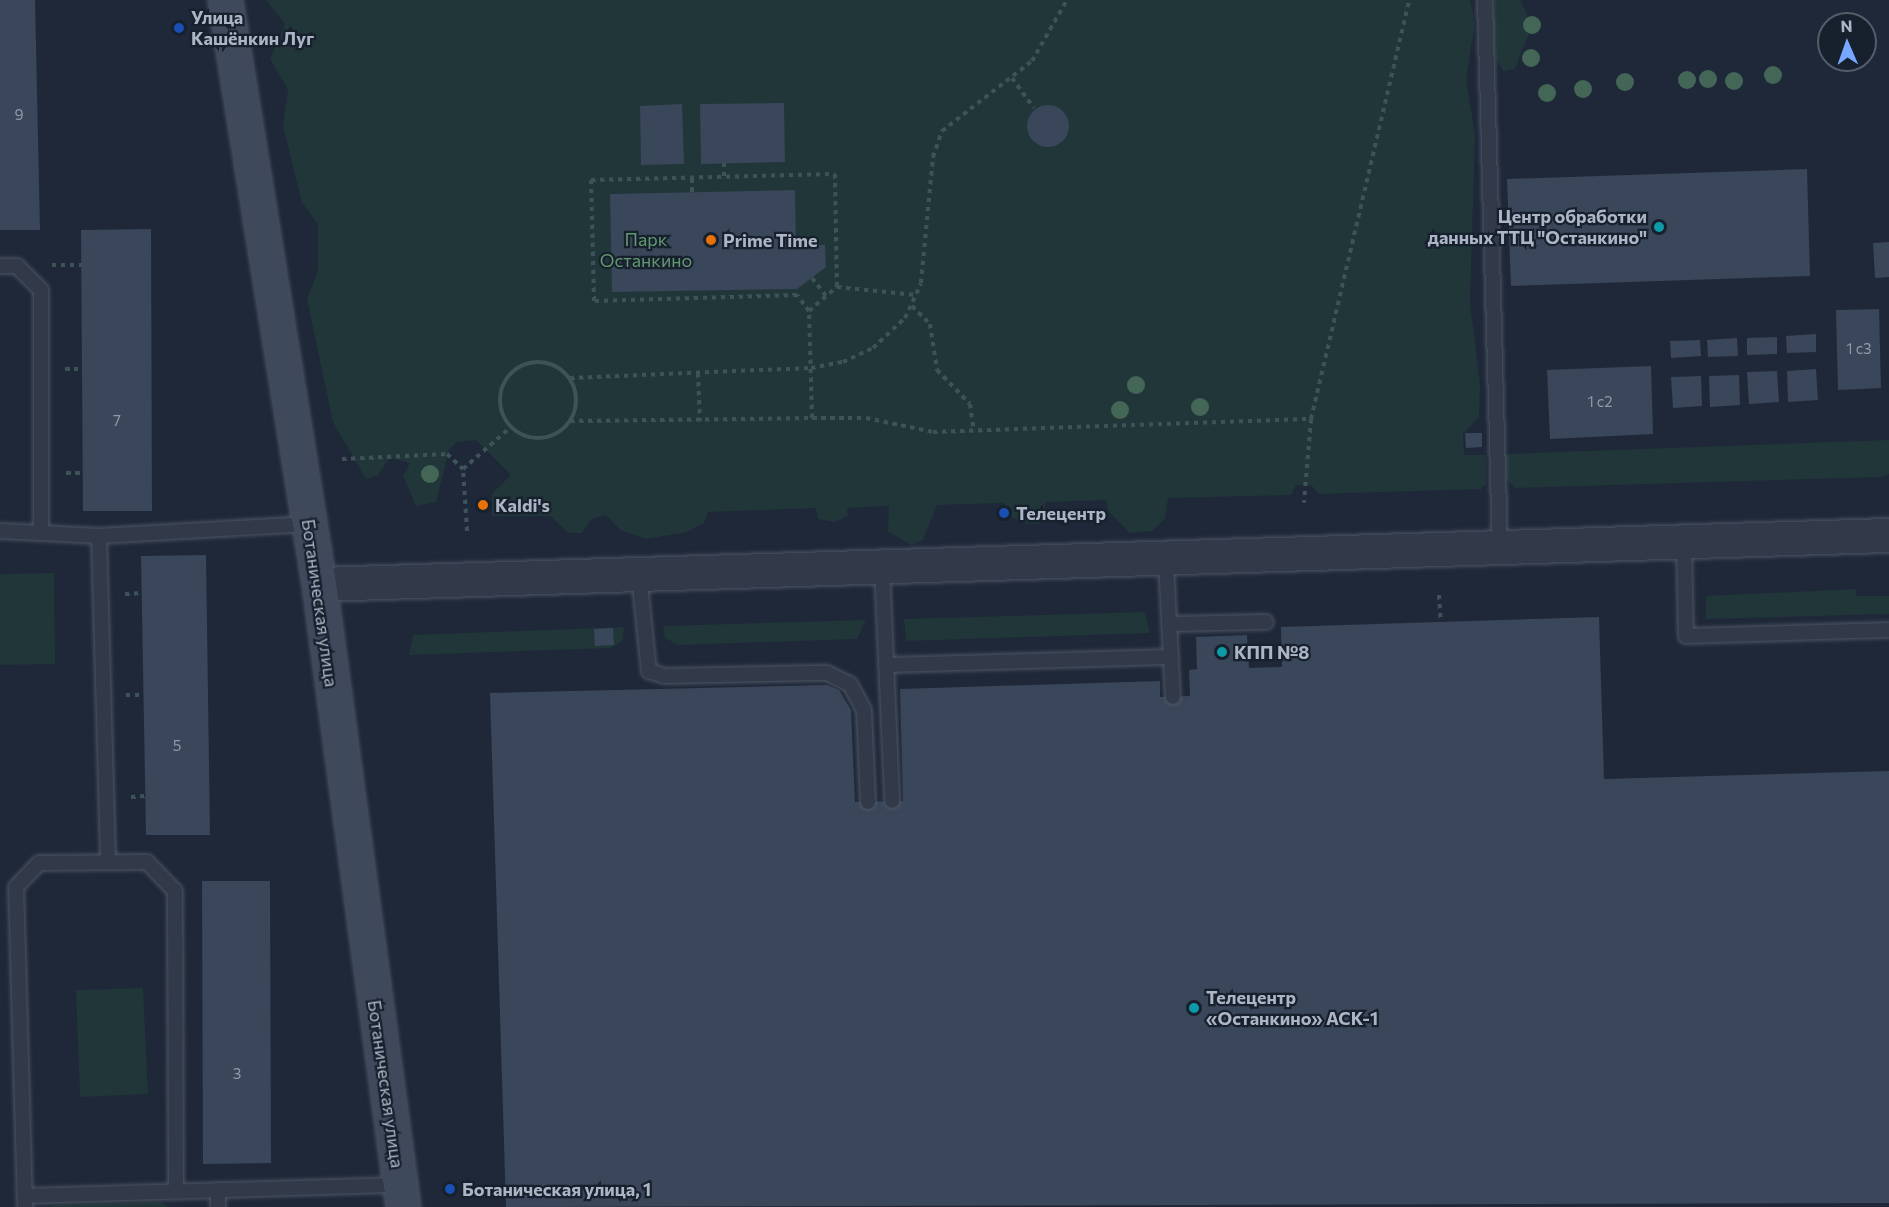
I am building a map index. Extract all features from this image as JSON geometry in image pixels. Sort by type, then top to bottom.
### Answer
[{"type":"main road","name":"Ботаническая улица","points":[[225,0],[319,584],[401,1196]]},
{"type":"street","points":[[319,584],[1166,561],[1889,535]]},
{"type":"lane","points":[[1485,0],[1500,549]]},
{"type":"lane","points":[[0,266],[17,266],[41,290],[41,532]]},
{"type":"lane","points":[[0,531],[99,536],[309,524]]},
{"type":"lane","points":[[99,536],[108,862]]},
{"type":"lane","points":[[1684,543],[1686,636],[1889,630]]},
{"type":"lane","points":[[1166,561],[1173,697]]},
{"type":"lane","points":[[882,568],[892,801]]},
{"type":"lane","points":[[639,575],[648,671],[664,676],[827,673],[850,684],[864,710],[868,802]]},
{"type":"lane","points":[[1169,624],[1266,622]]},
{"type":"lane","points":[[886,665],[1171,657]]},
{"type":"lane","points":[[176,1191],[175,891],[147,862],[39,863],[16,888],[25,1202],[218,1190],[401,1196]]},
{"type":"lane","points":[[218,1190],[218,1207]]},
{"type":"path","points":[[1067,0],[1047,41],[1012,78],[948,123],[937,141],[916,295],[912,306],[873,348],[843,362],[811,368],[570,378],[547,363],[520,367],[502,387],[502,408],[511,426],[535,438],[548,437],[570,421],[866,418],[921,431],[1311,419]]},
{"type":"path","points":[[1304,503],[1311,419],[1409,0]]},
{"type":"path","points":[[1012,78],[1034,108]]},
{"type":"path","points":[[724,163],[724,177]]},
{"type":"path","points":[[812,418],[809,311],[797,295],[594,301],[591,180],[835,174],[837,287]]},
{"type":"path","points":[[692,178],[692,192]]},
{"type":"path","points":[[812,278],[826,297]]},
{"type":"path","points":[[809,311],[837,287],[916,295]]},
{"type":"path","points":[[912,306],[929,320],[937,370],[970,404],[974,430]]},
{"type":"path","points":[[698,373],[700,421]]},
{"type":"path","points":[[570,378],[576,400],[570,421]]},
{"type":"path","points":[[463,469],[511,426]]},
{"type":"path","points":[[342,459],[447,454],[463,469],[467,531]]},
{"type":"path","points":[[1439,595],[1441,621]]},
{"type":"green space","name":"Парк Останкино","points":[[266,0],[1470,0],[1475,24],[1466,79],[1475,135],[1470,303],[1480,384],[1479,417],[1463,434],[1464,455],[1486,455],[1486,484],[1481,489],[1319,494],[1311,485],[1296,485],[1291,495],[1168,498],[1165,519],[1152,531],[1130,533],[1108,511],[1106,500],[1046,502],[1040,523],[1027,524],[1008,515],[1004,503],[937,505],[923,540],[912,545],[888,532],[889,506],[847,508],[848,516],[835,522],[818,519],[816,508],[708,512],[704,523],[687,532],[646,539],[620,530],[606,515],[591,519],[582,533],[568,533],[550,516],[492,516],[492,494],[511,475],[476,440],[457,442],[449,450],[436,502],[416,506],[403,476],[410,463],[390,458],[377,476],[366,479],[333,422],[307,299],[318,271],[318,224],[302,203],[283,126],[288,89],[270,59],[285,24]]},
{"type":"green space","points":[[1495,0],[1520,0],[1532,25],[1515,69],[1503,71],[1494,55],[1490,37]]},
{"type":"green space","points":[[1889,440],[1889,474],[1882,477],[1515,488],[1506,478],[1505,454]]},
{"type":"green space","points":[[54,573],[55,664],[0,665],[0,574]]},
{"type":"green space","points":[[1856,589],[1856,596],[1889,596],[1889,614],[1706,619],[1706,596]]},
{"type":"green space","points":[[1145,612],[1150,633],[906,641],[904,619]]},
{"type":"green space","points":[[866,620],[857,639],[678,645],[665,638],[663,626]]},
{"type":"green space","points":[[624,627],[622,641],[611,648],[409,655],[413,635]]},
{"type":"green space","points":[[143,988],[148,1094],[80,1097],[76,990]]},
{"type":"green space","points":[[161,1202],[169,1207],[51,1207],[57,1205]]},
{"type":"building","points":[[0,0],[35,0],[40,230],[0,230]]},
{"type":"building","points":[[784,103],[785,162],[701,164],[700,104]]},
{"type":"building","points":[[682,104],[684,164],[641,165],[640,106]]},
{"type":"building","points":[[1048,105],[1063,111],[1069,126],[1063,141],[1048,147],[1033,141],[1027,126],[1033,111]]},
{"type":"building","name":"Центр обработки данных ТТЦ \"Останкино\"","points":[[1807,169],[1810,276],[1511,286],[1507,179]]},
{"type":"building","points":[[795,190],[796,245],[825,245],[826,267],[797,289],[612,292],[610,194]]},
{"type":"building","points":[[151,229],[152,511],[83,511],[81,230]]},
{"type":"building","points":[[1889,242],[1889,277],[1875,278],[1873,243]]},
{"type":"building","points":[[1879,309],[1881,388],[1838,390],[1836,310]]},
{"type":"building","points":[[1816,334],[1816,352],[1787,353],[1786,336]]},
{"type":"building","points":[[1777,337],[1777,354],[1747,355],[1747,338]]},
{"type":"building","points":[[1737,338],[1738,356],[1708,357],[1707,340]]},
{"type":"building","points":[[1700,340],[1701,356],[1671,358],[1670,341]]},
{"type":"building","points":[[1651,366],[1653,434],[1550,439],[1547,370]]},
{"type":"building","points":[[1816,369],[1818,400],[1788,402],[1787,371]]},
{"type":"building","points":[[1777,371],[1779,402],[1749,404],[1747,372]]},
{"type":"building","points":[[1739,375],[1740,405],[1710,407],[1709,376]]},
{"type":"building","points":[[1701,376],[1702,406],[1673,408],[1671,377]]},
{"type":"building","points":[[1465,433],[1482,433],[1482,447],[1466,448]]},
{"type":"building","points":[[206,555],[210,835],[146,835],[141,556]]},
{"type":"building","name":"Телецентр «Останкино» АСК-1","points":[[1599,617],[1604,779],[1889,771],[1889,1203],[506,1207],[490,693],[827,685],[839,690],[851,710],[855,802],[903,801],[900,689],[1160,681],[1160,697],[1190,696],[1189,670],[1197,669],[1196,637],[1247,635],[1249,668],[1282,667],[1281,627]]},
{"type":"building","points":[[613,628],[614,645],[595,646],[594,629]]},
{"type":"building","points":[[202,881],[270,881],[271,1163],[203,1164]]},
{"type":"place","name":"Улица Кашёнкин Луг","points":[[179,28]]},
{"type":"place","name":"Центр обработки данных ТТЦ \"Останкино\"","points":[[1659,227]]},
{"type":"place","name":"Prime Time","points":[[711,240]]},
{"type":"place","name":"Kaldi's","points":[[483,505]]},
{"type":"place","name":"Телецентр","points":[[1004,513]]},
{"type":"place","name":"КПП №8","points":[[1222,652]]},
{"type":"place","name":"Телецентр «Останкино» АСК-1","points":[[1194,1008]]},
{"type":"place","name":"Ботаническая улица, 1","points":[[450,1189]]}]
